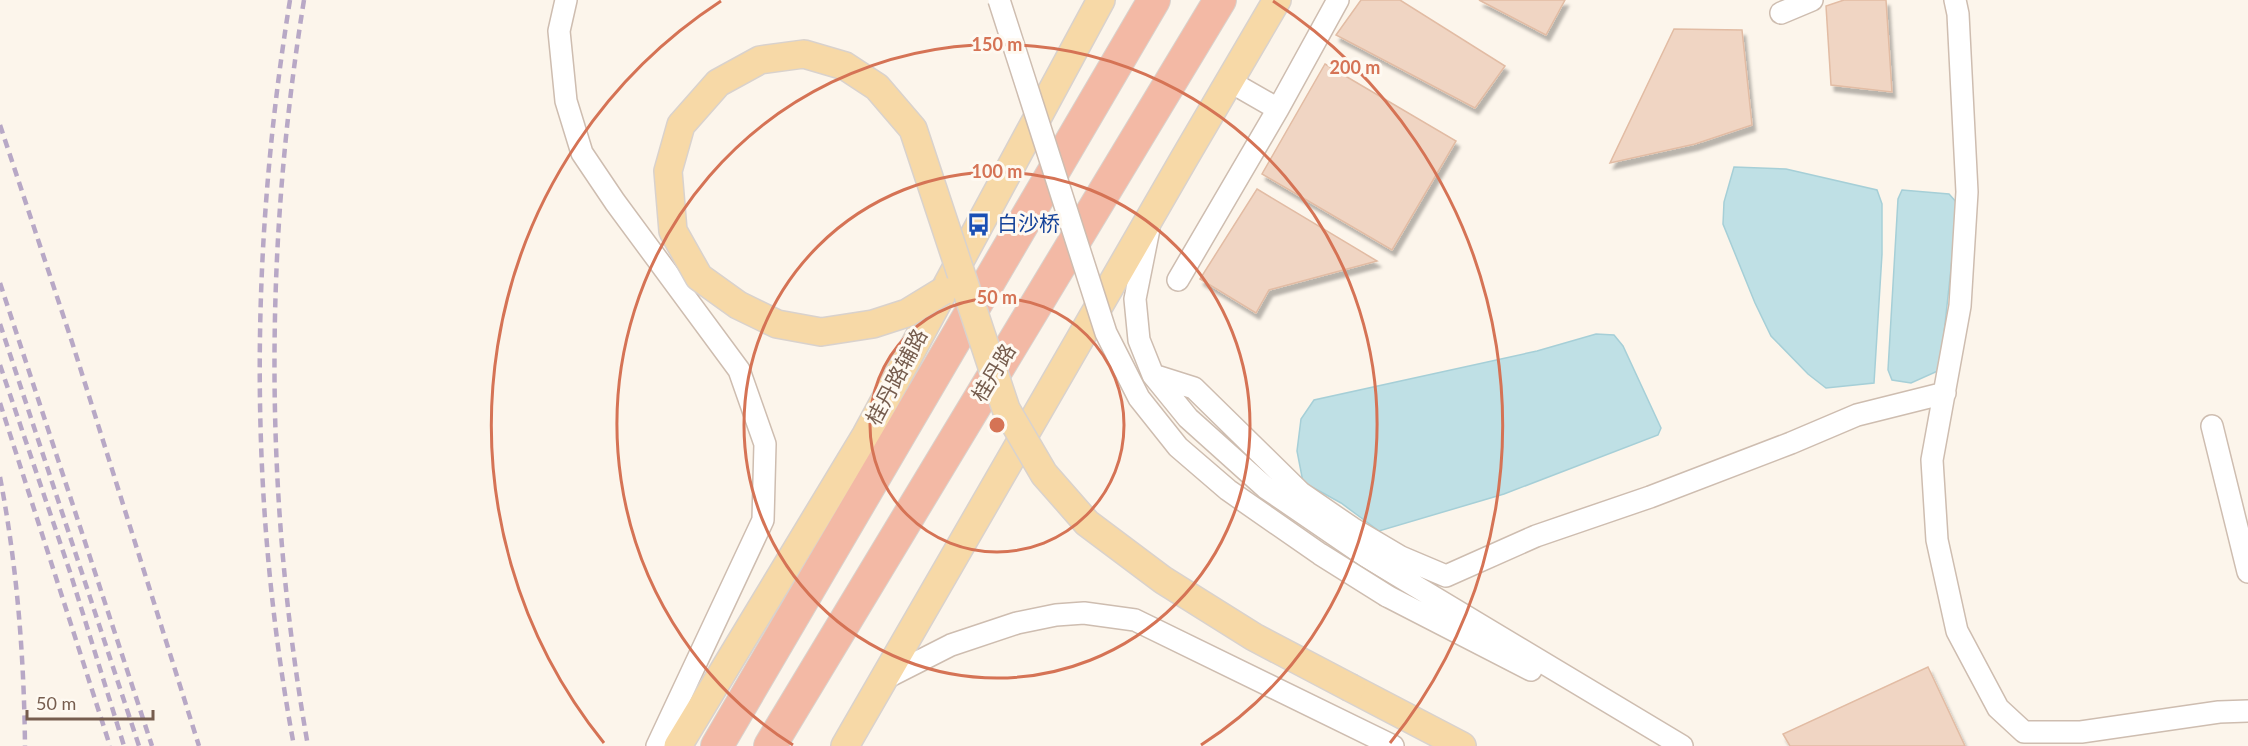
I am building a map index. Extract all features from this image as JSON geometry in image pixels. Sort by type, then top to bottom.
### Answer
[{"type":"highway","points":[[717,746],[1154,0]]},
{"type":"highway","name":"桂丹路","points":[[770,746],[1220,0]]},
{"type":"main road","name":"桂丹路辅路","points":[[678,746],[866,435],[1101,0]]},
{"type":"main road","points":[[845,746],[1277,0]]},
{"type":"main road","points":[[944,291],[908,313],[873,324],[821,332],[777,324],[738,305],[699,277],[673,231],[668,171],[681,125],[718,82],[760,60],[804,54],[845,66],[877,87],[913,129],[1006,409],[1044,474],[1087,523],[1163,580],[1254,637],[1462,746]]},
{"type":"street","points":[[566,0],[559,31],[566,101],[582,153],[615,202],[739,370],[765,444],[763,520],[657,746]]},
{"type":"street","points":[[999,0],[1106,333],[1139,398],[1178,447],[1228,490],[1320,554],[1387,596],[1680,746]]},
{"type":"street","points":[[1178,280],[1278,109],[1338,0]]},
{"type":"street","points":[[1781,13],[1812,0]]},
{"type":"street","points":[[1954,0],[1958,14],[1967,192],[1960,306],[1932,460],[1937,540],[1956,631],[1998,708],[2024,732],[2081,732],[2196,714],[2248,711]]},
{"type":"street","points":[[1229,81],[1278,109]]},
{"type":"street","points":[[1153,211],[1135,299],[1139,340],[1153,375],[1188,418],[1266,488],[1367,557],[1680,746]]},
{"type":"street","points":[[1153,375],[1194,388],[1301,493],[1352,528],[1401,557],[1446,576],[1536,536],[1650,497],[1857,415],[1945,393]]},
{"type":"street","points":[[2212,426],[2248,572]]},
{"type":"street","points":[[885,679],[951,645],[1017,623],[1056,615],[1084,613],[1135,620],[1393,746]]},
{"type":"water","points":[[1734,167],[1786,169],[1877,190],[1882,204],[1882,254],[1874,383],[1826,388],[1808,374],[1771,336],[1723,224],[1724,202]]},
{"type":"water","points":[[1902,190],[1949,194],[1958,204],[1940,370],[1911,383],[1892,380],[1888,370],[1898,199]]},
{"type":"water","points":[[1596,334],[1614,335],[1623,346],[1661,428],[1658,435],[1504,494],[1379,531],[1341,503],[1303,482],[1297,451],[1301,419],[1314,400],[1537,351]]},
{"type":"building","points":[[1361,0],[1400,0],[1505,66],[1475,108],[1336,35]]},
{"type":"building","points":[[1479,0],[1565,0],[1546,35]]},
{"type":"building","points":[[1844,0],[1886,0],[1892,92],[1831,85],[1826,6]]},
{"type":"building","points":[[1674,29],[1742,30],[1752,125],[1695,144],[1610,163]]},
{"type":"building","points":[[1325,64],[1456,141],[1392,250],[1262,174]]},
{"type":"building","points":[[1257,189],[1377,261],[1269,290],[1256,313],[1200,279]]},
{"type":"building","points":[[1928,667],[1965,746],[1790,746],[1783,734]]},
{"type":"railway","points":[[290,0],[267,186],[260,373],[262,467],[268,560],[279,653],[294,746]]},
{"type":"railway","points":[[304,0],[291,93],[282,186],[276,279],[274,373],[283,560],[308,746]]},
{"type":"railway","points":[[0,125],[72,342],[199,746]]},
{"type":"railway","points":[[0,283],[152,746]]},
{"type":"railway","points":[[0,324],[139,746]]},
{"type":"railway","points":[[0,365],[70,572],[124,746]]},
{"type":"railway","points":[[0,403],[110,746]]},
{"type":"railway","points":[[0,477],[11,544],[18,611],[25,746]]},
{"type":"place","name":"白沙桥","points":[[979,224]]}]
